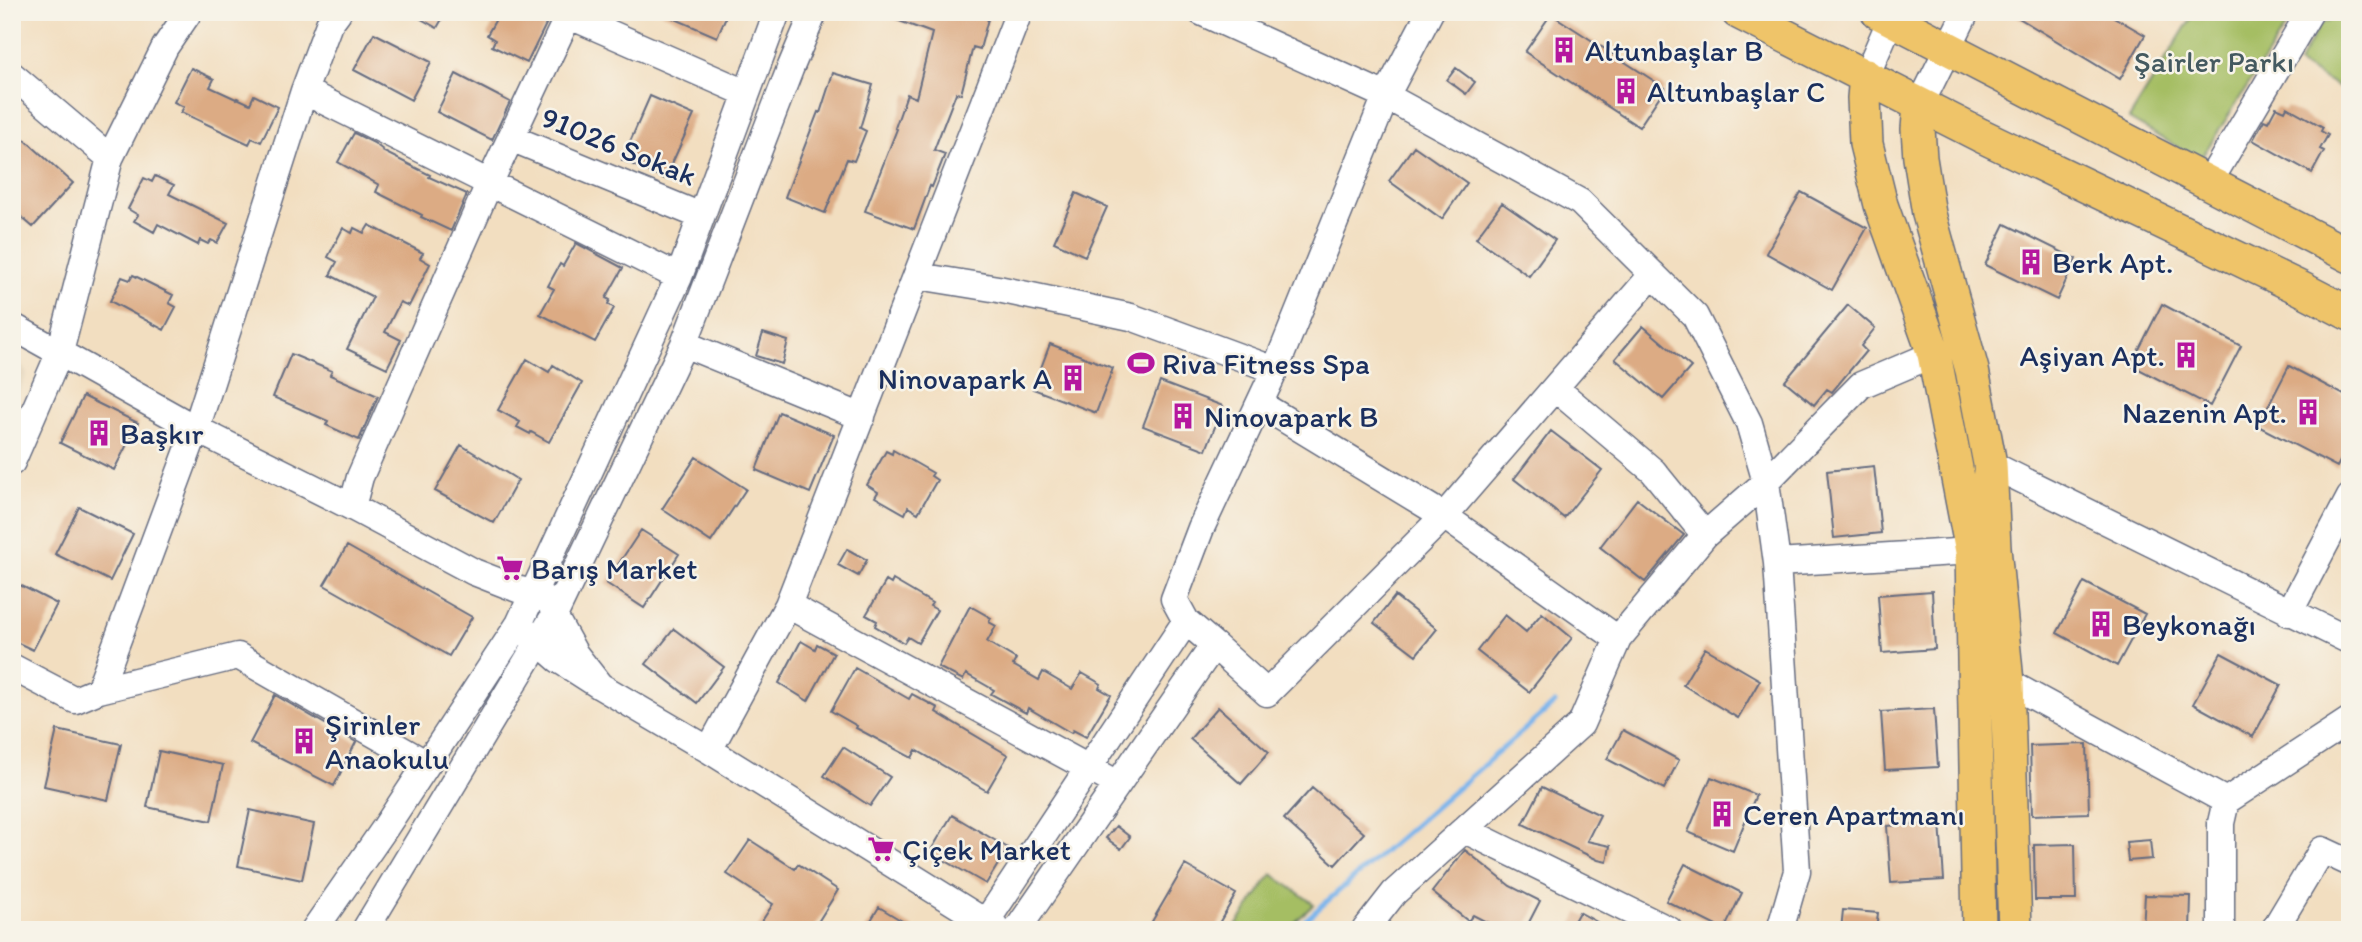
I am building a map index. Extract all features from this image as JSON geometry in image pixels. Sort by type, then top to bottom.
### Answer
[{"type":"main road","points":[[1738,12],[1980,135],[2350,314]]},
{"type":"main road","points":[[1887,14],[1947,49],[2350,256]]},
{"type":"main road","points":[[1825,55],[1846,87],[1865,125]]},
{"type":"main road","points":[[1866,76],[1866,144],[1881,205],[1934,354],[1972,551],[1979,930]]},
{"type":"main road","points":[[1920,105],[1920,158],[1929,214],[1972,370],[1990,464],[1994,548],[2007,682],[2015,930]]},
{"type":"main road","points":[[1920,158],[1925,145],[1943,134],[1980,135]]},
{"type":"street","points":[[12,462],[60,352],[110,158],[165,47],[189,12]]},
{"type":"street","points":[[314,930],[519,624],[535,593],[679,277],[777,12]]},
{"type":"street","points":[[365,930],[554,616],[684,344],[814,12]]},
{"type":"street","points":[[709,750],[788,605],[1019,12]]},
{"type":"street","points":[[1201,12],[1386,96],[1580,202],[1695,316],[1749,423],[1766,482],[1777,563],[1797,871],[1780,930]]},
{"type":"street","points":[[1430,12],[1386,96],[1275,370],[1201,528],[1174,599],[1186,621],[1267,693],[1444,516],[1653,274]]},
{"type":"street","points":[[1920,105],[1966,12]]},
{"type":"street","points":[[2208,184],[2311,12]]},
{"type":"street","points":[[352,507],[360,477],[489,184],[569,14],[746,93]]},
{"type":"street","points":[[1866,76],[1887,14]]},
{"type":"street","points":[[99,690],[196,429],[325,16]]},
{"type":"street","points":[[12,75],[110,158]]},
{"type":"street","points":[[304,90],[679,277]]},
{"type":"street","name":"91026 Sokak","points":[[511,138],[701,216]]},
{"type":"street","points":[[918,276],[999,289],[1131,317],[1275,370]]},
{"type":"street","points":[[12,326],[196,429],[474,572],[535,593],[552,604],[554,616],[575,654],[600,686]]},
{"type":"street","points":[[684,344],[862,417]]},
{"type":"street","points":[[1365,930],[1394,893],[1581,724],[1618,639],[1705,535],[1766,482],[1861,385],[1934,354]]},
{"type":"street","points":[[1555,388],[1653,471],[1705,535]]},
{"type":"street","points":[[1259,404],[1444,516],[1618,639]]},
{"type":"street","points":[[1990,464],[2350,641]]},
{"type":"street","points":[[2289,613],[2350,497]]},
{"type":"street","points":[[1777,563],[1972,551]]},
{"type":"street","points":[[474,572],[508,600],[519,624],[558,659],[709,750],[982,924],[1186,621]]},
{"type":"street","points":[[788,605],[1118,784]]},
{"type":"street","points":[[1017,930],[1214,645]]},
{"type":"street","points":[[12,667],[75,700],[99,690],[238,656],[427,764]]},
{"type":"street","points":[[2007,682],[2226,801]]},
{"type":"street","points":[[2221,930],[2221,823],[2226,801],[2350,720]]},
{"type":"street","points":[[1465,830],[1669,930]]},
{"type":"street","points":[[2274,930],[2322,850],[2350,863]]},
{"type":"shaded area","points":[[12,350],[16,352],[27,374],[12,411]]},
{"type":"green space","name":"Şairler Parkı","points":[[2189,12],[2295,12],[2200,160],[2129,119],[2193,15]]},
{"type":"green space","points":[[2334,18],[2350,25],[2350,93],[2298,64],[2320,24]]},
{"type":"green space","points":[[1272,874],[1314,904],[1287,930],[1233,930]]},
{"type":"building","points":[[409,12],[446,12],[437,28]]},
{"type":"building","points":[[500,12],[552,12],[527,63],[492,46],[495,40],[487,35]]},
{"type":"building","points":[[659,12],[728,12],[717,37]]},
{"type":"building","points":[[981,12],[989,15],[980,49],[973,47],[961,94],[956,93],[934,150],[945,154],[914,229],[865,211],[897,129],[895,128],[907,94],[916,98],[932,33],[880,14]]},
{"type":"building","points":[[2009,12],[2105,12],[2145,35],[2120,79]]},
{"type":"building","points":[[1551,14],[1665,88],[1639,127],[1525,52]]},
{"type":"building","points":[[374,33],[431,62],[411,100],[354,70]]},
{"type":"building","points":[[191,68],[214,79],[210,87],[236,99],[250,104],[254,95],[278,107],[261,142],[252,138],[249,144],[181,112],[184,107],[174,102]]},
{"type":"building","points":[[1456,68],[1475,82],[1466,94],[1447,80]]},
{"type":"building","points":[[833,73],[873,85],[860,128],[866,131],[854,161],[847,159],[825,213],[785,197],[818,112],[820,113]]},
{"type":"building","points":[[456,74],[510,102],[492,140],[437,112]]},
{"type":"building","points":[[650,96],[694,115],[665,179],[622,160]]},
{"type":"building","points":[[2276,107],[2285,111],[2287,107],[2323,127],[2321,131],[2328,135],[2320,149],[2324,151],[2312,173],[2253,140],[2264,120],[2268,122]]},
{"type":"building","points":[[354,133],[374,143],[382,151],[430,175],[429,177],[467,194],[451,231],[376,192],[379,185],[338,162]]},
{"type":"building","points":[[23,138],[73,183],[33,227],[12,209],[12,150]]},
{"type":"building","points":[[1414,146],[1467,183],[1442,219],[1389,181]]},
{"type":"building","points":[[155,176],[174,185],[169,194],[228,223],[217,243],[211,240],[208,244],[200,240],[198,245],[158,224],[154,232],[134,221],[138,215],[128,209],[144,178],[152,182]]},
{"type":"building","points":[[1801,192],[1867,228],[1832,290],[1766,253]]},
{"type":"building","points":[[1076,193],[1107,207],[1085,256],[1054,242]]},
{"type":"building","points":[[1502,203],[1555,240],[1529,276],[1476,238]]},
{"type":"building","name":"Berk Apt.","points":[[2005,224],[2076,259],[2057,300],[1985,265]]},
{"type":"building","points":[[369,225],[423,253],[420,258],[430,264],[409,306],[400,302],[385,332],[401,340],[387,368],[347,349],[373,297],[330,275],[337,262],[328,257],[343,228],[352,233],[354,228],[364,233]]},
{"type":"building","points":[[576,243],[623,268],[606,298],[610,300],[608,304],[614,308],[595,342],[540,314],[554,289],[548,286]]},
{"type":"building","points":[[133,275],[173,295],[169,303],[176,307],[164,330],[110,301],[122,277],[130,280]]},
{"type":"building","name":"Aşiyan Apt.","points":[[2162,304],[2241,346],[2210,406],[2131,365]]},
{"type":"building","points":[[1848,305],[1875,328],[1861,346],[1866,351],[1832,392],[1827,389],[1814,405],[1785,381]]},
{"type":"building","points":[[1643,326],[1691,367],[1663,399],[1615,359]]},
{"type":"building","points":[[763,333],[788,341],[782,364],[756,356]]},
{"type":"building","name":"Ninovapark A","points":[[1050,344],[1113,368],[1096,413],[1033,389]]},
{"type":"building","points":[[291,354],[332,371],[330,375],[378,396],[359,440],[326,425],[328,421],[273,397]]},
{"type":"building","points":[[527,359],[549,372],[553,365],[582,383],[549,442],[517,427],[520,422],[498,410]]},
{"type":"building","name":"Nazenin Apt.","points":[[2289,366],[2350,398],[2350,442],[2337,467],[2258,426]]},
{"type":"building","name":"Ninovapark B","points":[[1160,382],[1223,406],[1206,450],[1143,426]]},
{"type":"building","name":"Başkır","points":[[83,396],[138,423],[114,470],[60,443]]},
{"type":"building","points":[[779,412],[834,435],[810,493],[756,470]]},
{"type":"building","points":[[1551,431],[1602,470],[1564,518],[1514,479]]},
{"type":"building","points":[[461,445],[518,480],[494,523],[435,491]]},
{"type":"building","points":[[893,450],[933,473],[931,476],[937,480],[918,513],[908,507],[905,514],[875,497],[878,492],[867,485],[886,451],[892,454]]},
{"type":"building","points":[[696,457],[746,489],[711,542],[662,509]]},
{"type":"building","points":[[1874,466],[1881,533],[1834,538],[1827,471]]},
{"type":"building","points":[[1637,499],[1684,535],[1645,582],[1600,547]]},
{"type":"building","name":"Başkır","points":[[79,507],[133,534],[110,581],[55,554]]},
{"type":"building","points":[[641,530],[679,554],[644,608],[606,583]]},
{"type":"building","points":[[347,546],[472,617],[449,656],[324,585]]},
{"type":"building","points":[[847,549],[867,560],[858,576],[838,565]]},
{"type":"building","points":[[893,580],[932,603],[930,606],[937,610],[918,643],[908,637],[904,643],[875,626],[877,621],[866,615],[886,581],[891,584]]},
{"type":"building","points":[[12,581],[57,604],[33,650],[12,640]]},
{"type":"building","name":"Beykonağı","points":[[2084,582],[2145,614],[2117,666],[2057,633]]},
{"type":"building","points":[[1932,591],[1935,649],[1882,653],[1878,595]]},
{"type":"building","points":[[1395,596],[1437,629],[1416,655],[1374,623]]},
{"type":"building","points":[[970,606],[991,618],[989,622],[996,626],[987,642],[1016,659],[1013,665],[1039,680],[1043,672],[1072,689],[1082,673],[1101,684],[1099,688],[1111,695],[1086,737],[1073,730],[1071,733],[1028,708],[1026,713],[991,694],[994,690],[966,674],[963,680],[938,667]]},
{"type":"building","points":[[1542,613],[1572,638],[1529,692],[1477,651],[1505,615],[1526,632]]},
{"type":"building","points":[[674,629],[724,667],[697,703],[646,664]]},
{"type":"building","points":[[801,641],[815,649],[817,644],[834,653],[808,701],[779,683]]},
{"type":"building","points":[[1705,648],[1760,680],[1738,718],[1683,685]]},
{"type":"building","points":[[2221,653],[2281,685],[2253,737],[2193,704]]},
{"type":"building","points":[[855,668],[909,699],[912,694],[938,708],[936,712],[1008,755],[987,791],[916,750],[912,758],[856,728],[857,726],[831,711]]},
{"type":"building","name":"Şirinler Anaokulu","points":[[275,695],[356,742],[334,786],[250,743]]},
{"type":"building","points":[[1218,707],[1269,752],[1241,784],[1190,739]]},
{"type":"building","points":[[1934,709],[1938,767],[1885,770],[1881,712]]},
{"type":"building","points":[[57,730],[121,744],[108,800],[44,786]]},
{"type":"building","points":[[1623,730],[1679,760],[1664,789],[1607,759]]},
{"type":"building","points":[[2087,744],[2089,813],[2032,815],[2030,746]]},
{"type":"building","points":[[843,747],[890,777],[870,806],[824,776]]},
{"type":"building","points":[[159,751],[223,765],[211,821],[147,807]]},
{"type":"building","name":"Ceren Apartmanı","points":[[1711,777],[1756,795],[1733,851],[1688,832]]},
{"type":"building","points":[[1542,787],[1600,815],[1587,841],[1610,846],[1607,862],[1523,824]]},
{"type":"building","points":[[1312,788],[1364,833],[1335,865],[1284,819]]},
{"type":"building","points":[[250,810],[314,824],[302,880],[238,866]]},
{"type":"building","points":[[952,815],[1008,848],[986,884],[930,852]]},
{"type":"building","points":[[1940,822],[1944,880],[1891,883],[1887,826]]},
{"type":"building","points":[[1116,826],[1130,837],[1121,849],[1106,838]]},
{"type":"building","points":[[750,840],[795,869],[798,864],[838,890],[813,930],[756,930],[773,904],[727,874]]},
{"type":"building","points":[[2150,840],[2152,859],[2128,861],[2126,842]]},
{"type":"building","points":[[2075,844],[2076,900],[2035,900],[2034,845]]},
{"type":"building","points":[[1465,850],[1510,886],[1540,901],[1525,930],[1502,930],[1473,915],[1468,921],[1432,892]]},
{"type":"building","points":[[1685,864],[1742,893],[1724,930],[1666,901]]},
{"type":"building","points":[[1185,865],[1236,894],[1215,930],[1147,930]]},
{"type":"building","points":[[2145,895],[2191,896],[2190,930],[2143,930]]},
{"type":"building","points":[[879,907],[917,930],[865,930]]},
{"type":"building","points":[[1843,910],[1878,913],[1876,930],[1841,930]]},
{"type":"building","points":[[1579,912],[1611,930],[1569,930]]},
{"type":"waterway","points":[[1294,930],[1555,703]]},
{"type":"place","name":"Altunbaşlar B","points":[[1564,50]]},
{"type":"place","name":"Altunbaşlar C","points":[[1626,91]]},
{"type":"place","name":"Berk Apt.","points":[[2031,262]]},
{"type":"place","name":"Aşiyan Apt.","points":[[2186,355]]},
{"type":"place","name":"Riva Fitness Spa","points":[[1141,363]]},
{"type":"place","name":"Ninovapark A","points":[[1073,378]]},
{"type":"place","name":"Nazenin Apt.","points":[[2308,412]]},
{"type":"place","name":"Ninovapark B","points":[[1183,416]]},
{"type":"place","name":"Başkır","points":[[99,433]]},
{"type":"place","name":"Barış Market","points":[[510,568]]},
{"type":"place","name":"Beykonağı","points":[[2101,624]]},
{"type":"place","name":"Şirinler Anaokulu","points":[[304,741]]},
{"type":"place","name":"Ceren Apartmanı","points":[[1722,814]]},
{"type":"place","name":"Çiçek Market","points":[[881,849]]}]
